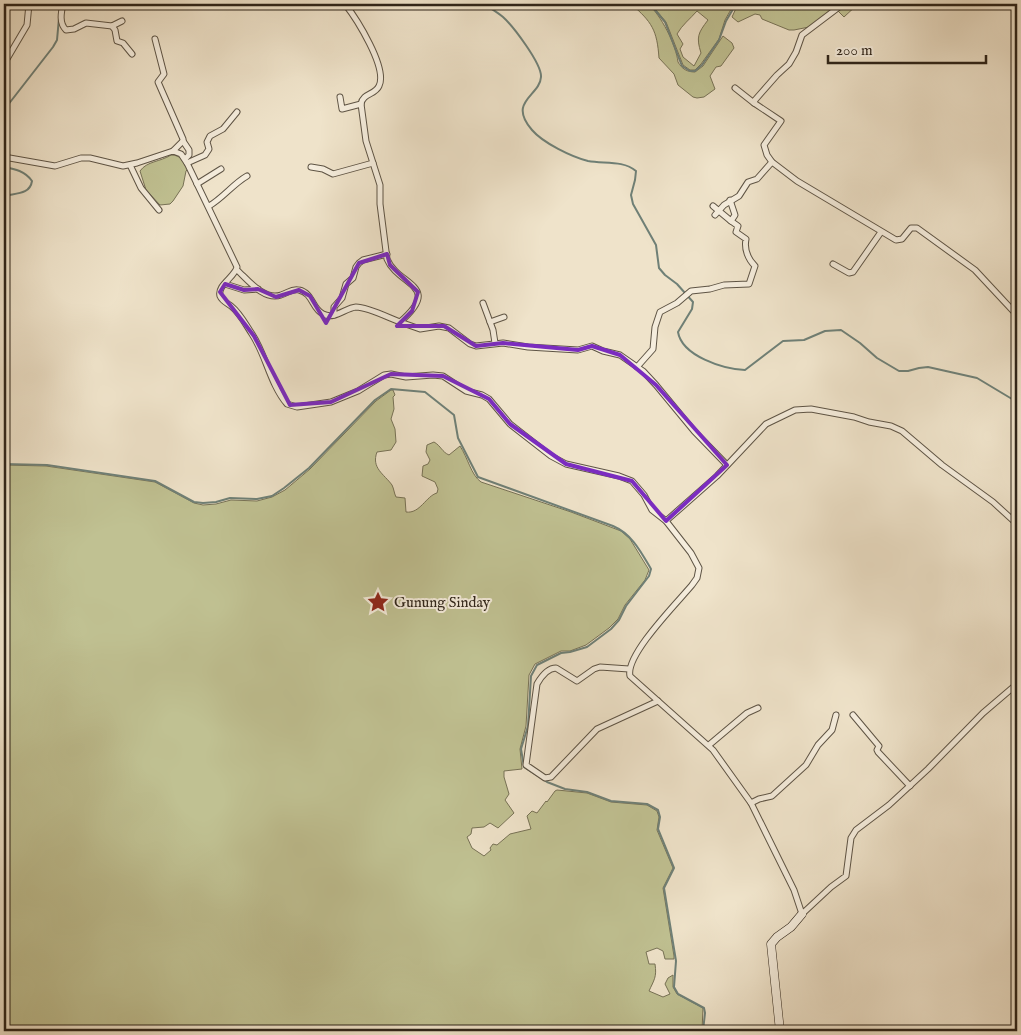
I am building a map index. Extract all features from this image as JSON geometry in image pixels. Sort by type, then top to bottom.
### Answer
[{"type":"street","points":[[4,64],[27,25],[29,4]]},
{"type":"street","points":[[63,4],[61,18],[66,30],[74,29],[86,23],[112,26],[122,21]]},
{"type":"street","points":[[345,4],[357,20],[380,69],[380,85],[363,99],[361,104],[366,141],[380,185],[380,204],[390,265],[414,286],[418,292],[418,298],[412,311],[400,322]]},
{"type":"street","points":[[754,103],[765,88],[789,64],[802,35],[844,4]]},
{"type":"street","points":[[112,26],[115,30],[117,41],[123,43],[132,54]]},
{"type":"street","points":[[155,39],[164,74],[158,82],[183,141],[189,150],[186,161]]},
{"type":"street","points":[[735,88],[781,121],[764,145],[766,155],[772,162],[797,181],[881,232],[898,240],[902,239],[911,228],[917,228],[975,270],[1017,315]]},
{"type":"street","points":[[340,97],[342,109],[361,104]]},
{"type":"street","points":[[186,161],[207,153],[210,148],[208,140],[210,135],[223,129],[237,112]]},
{"type":"street","points":[[4,157],[55,166],[81,158],[90,158],[123,166],[173,151],[183,141]]},
{"type":"street","points":[[173,151],[181,154],[186,161],[236,262],[236,270],[220,292],[223,301],[232,307],[254,336],[287,404],[298,407],[332,402],[358,391],[384,375],[391,374],[406,377],[442,376],[466,391],[482,395],[488,399],[510,424],[551,456],[566,464],[632,481],[644,495],[652,510],[666,522],[695,559],[699,572],[692,585],[637,652],[630,669],[630,676],[709,745],[751,803],[794,890],[802,914]]},
{"type":"street","points":[[717,213],[730,200],[739,196],[748,182],[757,179],[772,162]]},
{"type":"street","points":[[311,167],[323,169],[332,174],[373,163]]},
{"type":"street","points":[[130,165],[140,188],[159,210]]},
{"type":"street","points":[[197,184],[221,169]]},
{"type":"street","points":[[208,206],[221,198],[247,176]]},
{"type":"street","points":[[730,200],[735,215],[731,221]]},
{"type":"street","points":[[637,367],[653,350],[655,327],[660,312],[678,303],[691,291],[724,285],[749,284],[755,266],[748,258],[745,245],[746,239],[736,232],[738,226],[717,213],[713,206]]},
{"type":"street","points":[[833,264],[849,273],[852,272],[881,232]]},
{"type":"street","points":[[334,315],[334,308],[342,298],[346,284],[353,278],[359,263],[363,260],[387,254]]},
{"type":"street","points":[[236,270],[269,296],[276,297],[294,289],[299,290],[310,296],[321,313],[334,315],[357,307],[420,329],[439,326],[449,328],[470,344],[476,346],[495,343],[560,350],[578,350],[592,346],[603,352],[620,356],[637,367],[656,384],[694,431],[726,465]]},
{"type":"street","points":[[225,284],[244,290],[258,289]]},
{"type":"street","points":[[483,303],[495,343]]},
{"type":"street","points":[[490,322],[504,317]]},
{"type":"street","points":[[666,522],[766,424],[794,410],[810,409],[854,417],[890,426],[902,432],[942,465],[993,502],[1017,524]]},
{"type":"street","points":[[630,669],[594,669],[577,681],[556,668],[552,668],[544,673],[537,684],[526,765],[545,778],[552,777],[597,729],[658,702]]},
{"type":"street","points":[[780,1031],[771,944],[791,927],[820,896],[846,876],[852,838],[856,830],[889,806],[983,713],[1017,684]]},
{"type":"street","points":[[709,745],[748,713],[758,708]]},
{"type":"street","points":[[853,714],[879,746],[878,752],[910,786]]},
{"type":"street","points":[[751,803],[772,796],[806,765],[818,744],[832,730],[836,715]]},
{"type":"highlighted area","points":[[387,254],[390,265],[418,292],[412,311],[397,326],[444,326],[476,346],[503,343],[578,350],[592,346],[620,355],[656,385],[727,465],[666,521],[632,481],[566,464],[510,424],[489,399],[443,376],[391,374],[331,402],[290,405],[254,336],[220,292],[225,284],[244,290],[258,289],[276,297],[299,290],[310,296],[326,323],[359,263]]},
{"type":"green space","points":[[631,4],[648,4],[653,9],[667,31],[678,62],[687,71],[695,72],[703,66],[723,36],[732,43],[734,48],[721,66],[716,67],[710,76],[715,89],[704,97],[697,98],[678,85],[674,74],[659,58],[657,40],[652,27],[644,16]]},
{"type":"green space","points":[[651,4],[734,4],[725,20],[719,39],[695,70],[690,70],[683,65],[666,22]],"holes":[[[697,11],[708,20],[699,35],[701,53],[694,66],[683,57],[680,49],[683,44],[677,34]]]},
{"type":"green space","points":[[738,4],[791,4],[801,6],[805,4],[858,4],[844,17],[835,8],[809,27],[789,30],[762,19],[760,15],[755,14],[738,22],[732,17]]},
{"type":"green space","points":[[171,155],[179,157],[188,169],[183,186],[173,201],[170,204],[160,205],[146,190],[140,171],[146,165]]},
{"type":"green space","points":[[393,390],[395,395],[393,397],[394,409],[391,419],[395,429],[396,442],[391,450],[377,452],[376,462],[379,470],[392,485],[396,497],[405,498],[406,512],[419,508],[437,493],[438,489],[435,482],[422,476],[423,466],[428,464],[430,460],[426,452],[427,445],[434,442],[449,455],[460,446],[475,475],[481,482],[621,531],[630,539],[649,570],[645,580],[625,605],[618,619],[609,628],[586,645],[570,651],[561,651],[535,664],[529,675],[526,726],[520,749],[522,769],[504,771],[509,794],[505,800],[514,813],[498,828],[490,823],[484,827],[472,828],[471,834],[467,837],[472,848],[484,856],[491,850],[490,848],[493,844],[497,845],[510,834],[531,829],[527,816],[532,811],[537,813],[557,790],[587,793],[611,802],[647,805],[657,811],[659,817],[657,830],[673,868],[663,888],[674,959],[665,959],[663,951],[657,948],[646,952],[649,964],[655,964],[656,968],[655,978],[649,991],[663,997],[670,994],[665,984],[668,978],[673,975],[673,987],[677,994],[703,1008],[702,1031],[4,1031],[4,465],[46,466],[155,482],[194,503],[203,505],[231,500],[257,501],[272,497],[285,490],[310,469],[376,401]]},
{"type":"waterway","points":[[484,4],[503,17],[513,28],[537,63],[541,77],[536,89],[524,105],[523,112],[525,120],[532,130],[558,149],[574,156],[588,161],[625,165],[636,171],[631,195],[633,204],[656,245],[659,268],[693,302],[692,309],[678,332],[687,348],[695,354],[715,364],[745,370],[783,341],[804,340],[825,331],[841,330],[877,358],[899,371],[928,367],[977,378],[1017,402]]},
{"type":"waterway","points":[[650,4],[665,22],[682,66],[690,71],[695,71],[702,65],[719,40],[726,21],[736,4]]},
{"type":"waterway","points":[[797,4],[802,4]]},
{"type":"waterway","points":[[4,110],[53,47],[57,40],[59,18]]},
{"type":"waterway","points":[[4,167],[23,173],[32,181],[31,186],[25,191],[4,196]]},
{"type":"waterway","points":[[4,464],[47,465],[155,481],[194,502],[216,502],[230,498],[257,499],[272,496],[309,468],[375,400],[391,389],[425,392],[454,415],[458,438],[478,477],[620,529],[631,539],[644,556],[651,569],[649,576],[611,629],[587,647],[561,653],[537,665],[531,676],[528,726],[521,749],[524,767],[547,782],[565,789],[587,792],[611,801],[647,804],[658,810],[660,817],[658,829],[674,868],[664,888],[676,961],[674,987],[678,994],[704,1008],[703,1031]]},
{"type":"place","name":"Gunung Sinday","points":[[378,602]]}]
